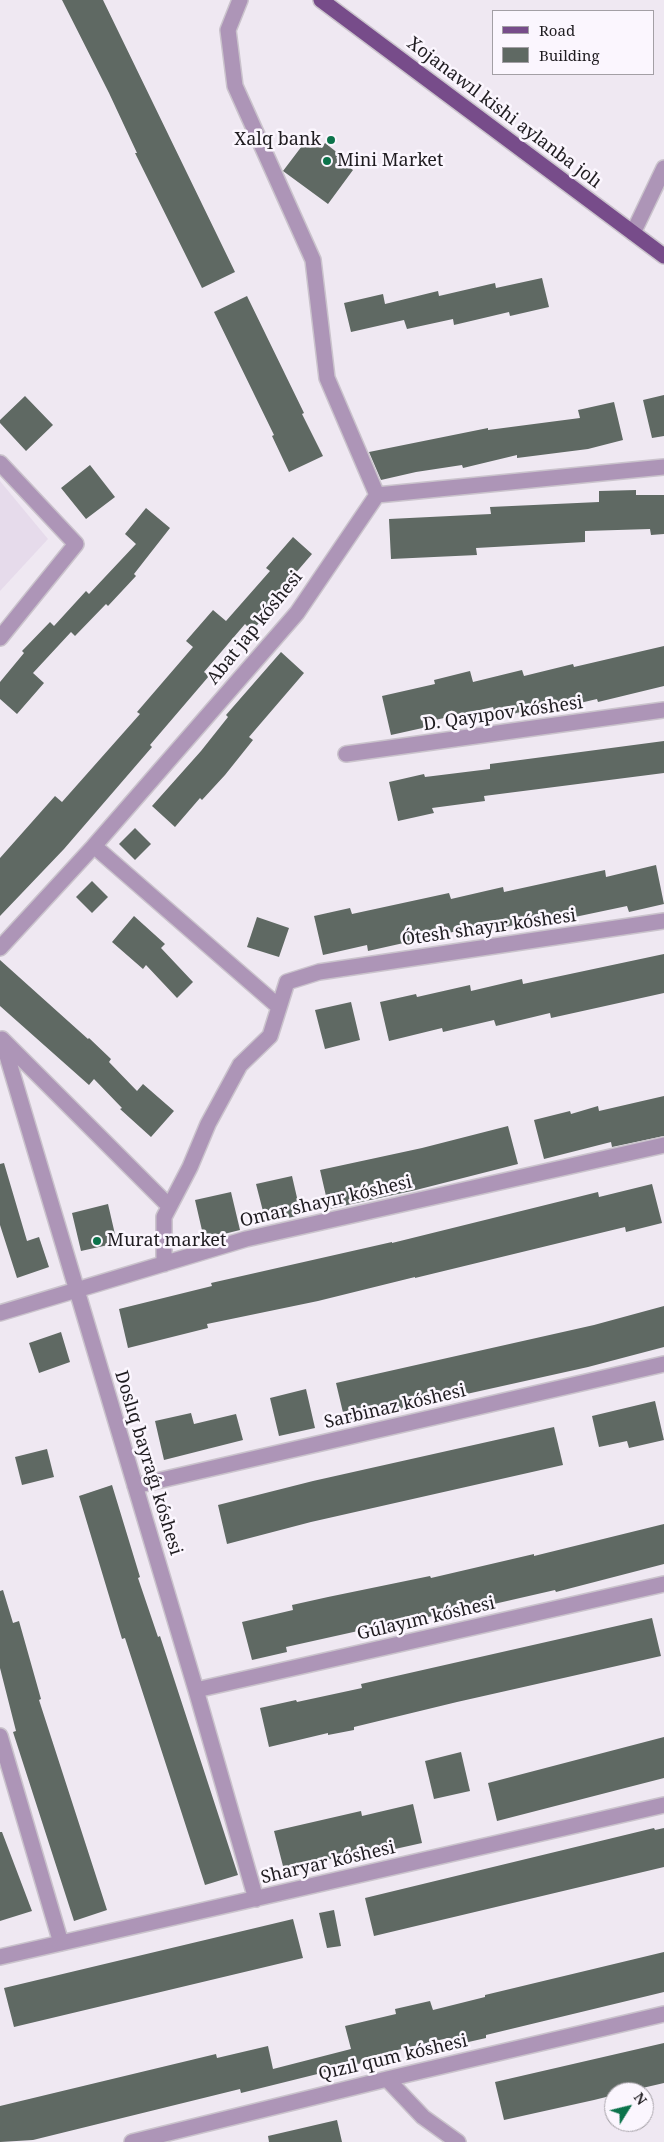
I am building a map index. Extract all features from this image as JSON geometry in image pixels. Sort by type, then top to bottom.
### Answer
[{"type":"main road","name":"Xojanawıl kishi aylanba jolı","points":[[321,0],[664,256]]},
{"type":"street","points":[[240,0],[228,30],[235,86],[313,260],[327,378],[378,495],[664,467]]},
{"type":"street","points":[[634,233],[664,168]]},
{"type":"street","points":[[0,463],[76,544],[0,638]]},
{"type":"street","name":"Abat jap kóshesi","points":[[0,948],[94,846],[296,613],[378,495]]},
{"type":"street","name":"D. Qayıpov kóshesi","points":[[346,754],[664,710]]},
{"type":"street","points":[[94,846],[279,1007],[270,1036],[240,1066],[217,1107],[164,1217],[164,1264]]},
{"type":"street","name":"Ótesh shayır kóshesi","points":[[279,1007],[287,982],[319,972],[664,921]]},
{"type":"street","name":"Doslıq bayraǵı kóshesi","points":[[1,1038],[169,1206]]},
{"type":"street","name":"Doslıq bayraǵı kóshesi","points":[[1,1038],[196,1690],[256,1899]]},
{"type":"street","name":"Omar shayır kóshesi","points":[[0,1313],[246,1239],[664,1145]]},
{"type":"street","name":"Sarbinaz kóshesi","points":[[135,1486],[664,1364]]},
{"type":"street","name":"Gúlayım kóshesi","points":[[196,1690],[664,1584]]},
{"type":"street","points":[[0,1736],[61,1943]]},
{"type":"street","name":"Sharyar kóshesi","points":[[0,1957],[664,1805]]},
{"type":"street","name":"Qızıl qum kóshesi","points":[[132,2142],[387,2079],[664,2014]]},
{"type":"street","points":[[387,2079],[424,2117],[458,2142]]},
{"type":"shaded area","points":[[0,481],[48,539],[0,591]]},
{"type":"building","points":[[62,0],[103,0],[235,272],[202,288],[135,153],[137,153],[109,93]]},
{"type":"building","points":[[308,138],[322,148],[325,143],[339,154],[336,158],[353,170],[328,204],[283,171]]},
{"type":"building","points":[[542,278],[549,307],[510,316],[509,312],[454,325],[453,319],[407,329],[404,320],[351,332],[344,303],[383,294],[385,304],[438,291],[439,296],[495,283],[496,288]]},
{"type":"building","points":[[247,296],[323,456],[289,472],[272,436],[274,435],[214,312]]},
{"type":"building","points":[[664,395],[664,436],[652,438],[643,400]]},
{"type":"building","points":[[25,396],[53,425],[26,451],[0,423],[0,420]]},
{"type":"building","points":[[614,402],[623,440],[588,449],[517,458],[517,455],[463,468],[462,465],[381,480],[369,452],[488,428],[488,430],[580,418],[578,410]]},
{"type":"building","points":[[90,465],[115,497],[86,519],[61,488]]},
{"type":"building","points":[[636,490],[636,495],[664,495],[664,534],[651,535],[650,529],[585,531],[585,542],[476,548],[477,555],[391,559],[389,519],[491,514],[490,507],[599,502],[599,491]]},
{"type":"building","points":[[146,508],[170,528],[134,574],[136,576],[108,606],[106,604],[75,636],[71,632],[33,673],[44,683],[17,714],[0,699],[0,682],[24,653],[22,651],[50,622],[54,626],[86,591],[89,594],[136,544],[125,534]]},
{"type":"building","points":[[293,537],[312,554],[275,597],[279,600],[252,631],[245,624],[204,672],[209,676],[150,745],[152,747],[64,849],[0,916],[0,858],[55,796],[62,802],[140,714],[137,712],[193,647],[186,641],[213,610],[226,621],[270,571],[266,568]]},
{"type":"building","points":[[664,646],[664,686],[598,702],[597,699],[546,711],[545,706],[496,718],[493,707],[426,722],[427,727],[391,735],[382,696],[435,684],[434,680],[470,671],[473,682],[522,670],[524,676],[573,664],[574,667]]},
{"type":"building","points":[[281,652],[304,673],[249,737],[253,740],[225,775],[202,800],[200,798],[175,827],[152,806],[201,751],[228,717],[226,715]]},
{"type":"building","points":[[664,741],[664,773],[484,796],[485,801],[432,808],[434,813],[398,821],[389,782],[424,774],[425,777],[490,769],[490,764]]},
{"type":"building","points":[[135,828],[151,844],[135,860],[119,844]]},
{"type":"building","points":[[656,865],[664,904],[629,912],[627,906],[532,926],[531,921],[476,934],[475,927],[368,951],[367,945],[323,955],[314,916],[350,908],[352,914],[449,893],[451,899],[503,887],[504,892],[605,870],[606,877]]},
{"type":"building","points":[[92,881],[108,897],[92,913],[76,897]]},
{"type":"building","points":[[134,916],[165,944],[161,948],[193,982],[177,998],[146,965],[143,969],[112,942]]},
{"type":"building","points":[[257,917],[289,928],[279,957],[247,947]]},
{"type":"building","points":[[664,954],[664,993],[551,1018],[550,1013],[496,1026],[494,1020],[443,1032],[442,1028],[389,1041],[380,1002],[416,994],[417,997],[470,985],[471,991],[522,979],[523,984]]},
{"type":"building","points":[[0,960],[111,1059],[109,1062],[137,1091],[143,1084],[174,1111],[151,1137],[120,1109],[122,1108],[94,1079],[89,1085],[0,1006]]},
{"type":"building","points":[[351,1002],[360,1040],[325,1049],[315,1010]]},
{"type":"building","points":[[664,1096],[664,1136],[612,1147],[611,1142],[544,1159],[534,1120],[570,1111],[571,1114],[598,1106],[599,1111]]},
{"type":"building","points":[[508,1126],[518,1164],[416,1190],[329,1209],[320,1170],[422,1148]]},
{"type":"building","points":[[4,1163],[27,1241],[39,1237],[49,1267],[17,1278],[0,1225],[0,1164]]},
{"type":"building","points":[[292,1176],[301,1215],[266,1223],[256,1184]]},
{"type":"building","points":[[652,1184],[662,1223],[626,1232],[625,1227],[318,1301],[207,1324],[208,1328],[128,1348],[119,1309],[212,1286],[211,1283],[392,1243],[598,1192],[599,1197]]},
{"type":"building","points":[[231,1192],[240,1230],[204,1239],[195,1200]]},
{"type":"building","points":[[108,1204],[117,1243],[81,1251],[72,1213]]},
{"type":"building","points":[[664,1306],[664,1347],[588,1367],[345,1421],[336,1383],[594,1325]]},
{"type":"building","points":[[61,1332],[70,1362],[39,1373],[29,1343]]},
{"type":"building","points":[[306,1389],[315,1428],[279,1436],[270,1398]]},
{"type":"building","points":[[655,1401],[664,1440],[629,1448],[627,1441],[599,1447],[592,1416]]},
{"type":"building","points":[[191,1413],[194,1424],[236,1414],[243,1440],[164,1460],[155,1421]]},
{"type":"building","points":[[554,1427],[563,1465],[311,1522],[227,1544],[218,1505],[313,1481]]},
{"type":"building","points":[[47,1449],[54,1477],[22,1485],[15,1457]]},
{"type":"building","points":[[112,1485],[140,1577],[138,1578],[158,1637],[160,1636],[238,1875],[205,1885],[125,1638],[122,1639],[79,1496]]},
{"type":"building","points":[[664,1524],[664,1564],[556,1592],[555,1590],[459,1612],[458,1610],[403,1623],[403,1621],[286,1647],[287,1652],[252,1660],[242,1622],[293,1610],[292,1605],[430,1576],[431,1578],[534,1554],[534,1556]]},
{"type":"building","points":[[3,1590],[13,1623],[19,1621],[41,1699],[39,1700],[107,1910],[74,1921],[13,1732],[16,1731],[0,1668],[0,1591]]},
{"type":"building","points":[[652,1618],[661,1656],[457,1702],[354,1727],[354,1730],[328,1735],[328,1733],[269,1747],[260,1708],[362,1688],[361,1684]]},
{"type":"building","points":[[664,1737],[664,1778],[497,1821],[488,1783]]},
{"type":"building","points":[[461,1752],[470,1791],[434,1799],[425,1761]]},
{"type":"building","points":[[413,1804],[422,1843],[386,1851],[385,1846],[284,1870],[274,1831],[361,1811],[362,1816]]},
{"type":"building","points":[[654,1828],[655,1830],[664,1828],[664,1867],[374,1936],[365,1898]]},
{"type":"building","points":[[0,1832],[2,1832],[32,1911],[0,1921]]},
{"type":"building","points":[[334,1910],[341,1946],[327,1948],[319,1913]]},
{"type":"building","points":[[293,1919],[303,1958],[14,2027],[4,1988]]},
{"type":"building","points":[[664,1952],[664,1992],[486,2035],[486,2038],[451,2046],[448,2038],[389,2052],[390,2056],[241,2093],[240,2089],[33,2140],[0,2142],[0,2106],[216,2054],[217,2058],[268,2046],[273,2069],[351,2049],[345,2026],[396,2014],[395,2009],[430,2001],[433,2010],[485,1997],[485,1995]]},
{"type":"building","points":[[664,2043],[664,2083],[654,2085],[654,2082],[604,2082],[604,2098],[594,2100],[504,2120],[495,2082]]},
{"type":"building","points":[[337,2120],[342,2142],[269,2142],[268,2136]]},
{"type":"place","name":"Xalq bank","points":[[331,140]]},
{"type":"place","name":"Mini Market","points":[[327,161]]},
{"type":"place","name":"Murat market","points":[[97,1241]]}]
